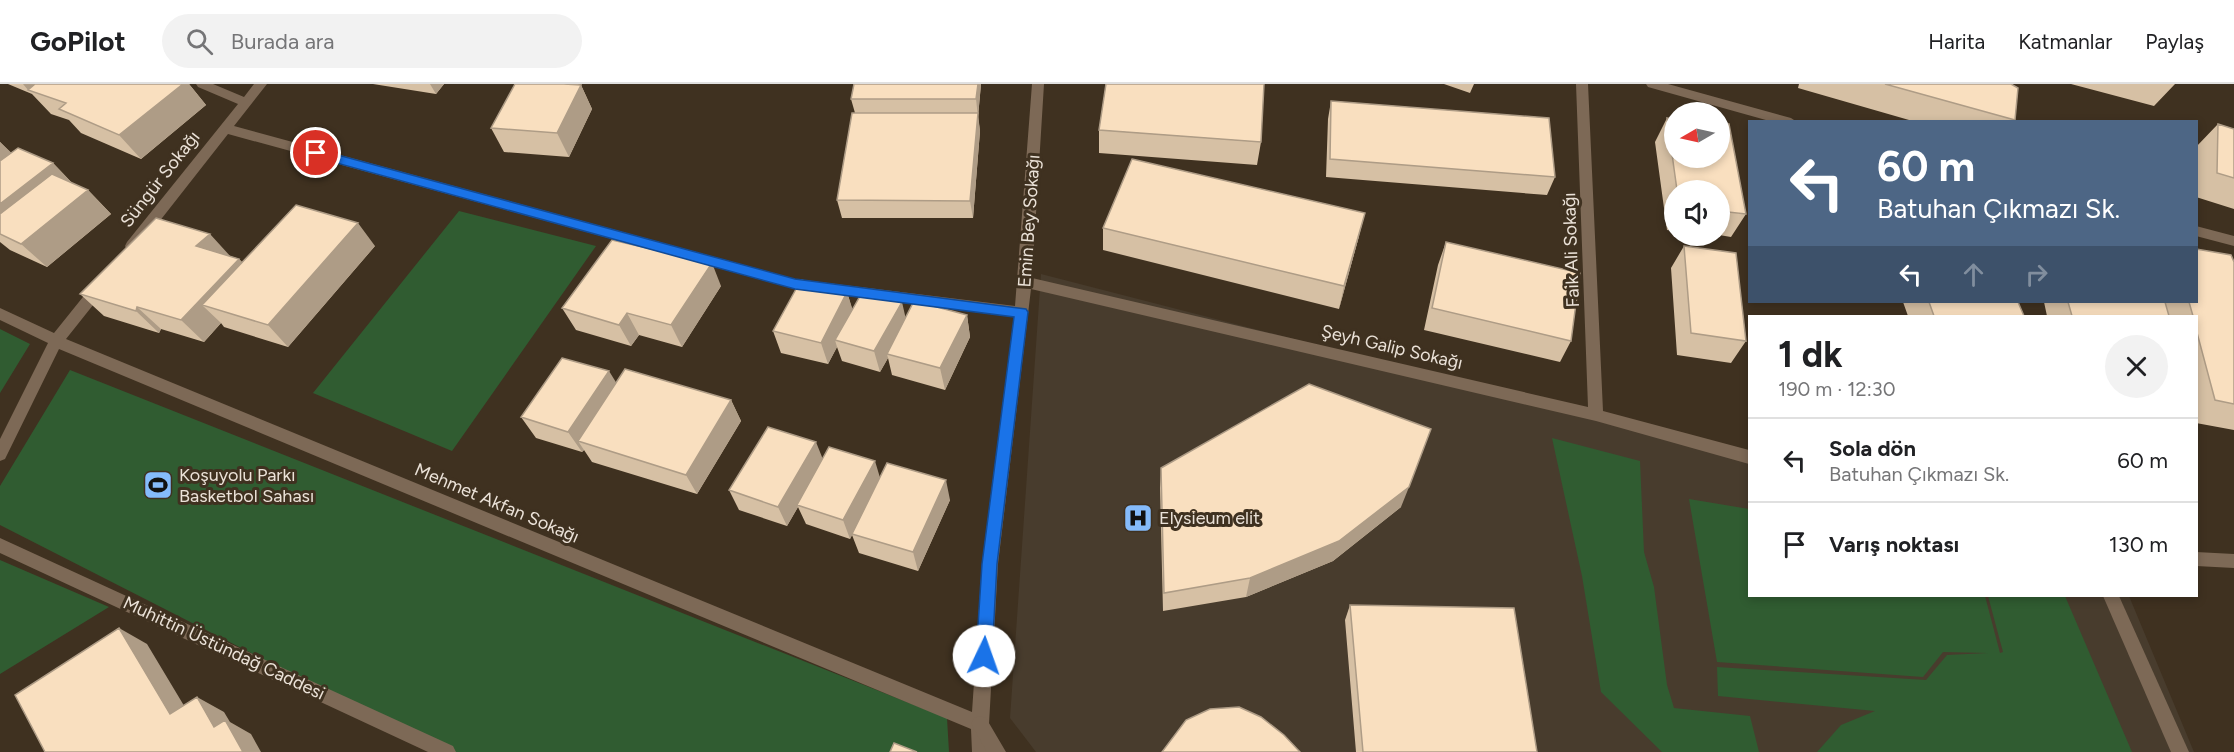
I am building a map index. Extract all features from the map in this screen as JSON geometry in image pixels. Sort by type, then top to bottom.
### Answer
[{"type":"street","points":[[202,84],[246,103]]},
{"type":"street","name":"Süngür Sokağı","points":[[121,259],[261,84]]},
{"type":"street","name":"Emin Bey Sokağı","points":[[981,752],[980,724],[990,564],[1025,282],[1038,84]]},
{"type":"street","name":"Faik Ali Sokağı","points":[[1582,84],[1596,415]]},
{"type":"street","points":[[1652,84],[1784,120]]},
{"type":"street","points":[[224,128],[795,284],[1021,312]]},
{"type":"street","points":[[2198,232],[2234,241]]},
{"type":"street","points":[[0,454],[56,341],[107,278]]},
{"type":"street","name":"Şeyh Galip Sokağı","points":[[1025,282],[1596,415],[1748,458]]},
{"type":"street","name":"Mehmet Akfan Sokağı","points":[[0,314],[56,341],[980,724]]},
{"type":"street","name":"Muhittin Üstündağ Caddesi","points":[[0,545],[447,752]]},
{"type":"street","points":[[2198,559],[2234,561]]},
{"type":"street","points":[[2111,597],[2180,752]]},
{"type":"street","points":[[980,724],[996,752]]},
{"type":"shaded area","points":[[1041,274],[1748,456],[1748,597],[2129,597],[2194,752],[1036,752],[1010,718]]},
{"type":"green space","points":[[459,211],[596,246],[452,451],[313,393]]},
{"type":"green space","points":[[0,329],[30,344],[0,393]]},
{"type":"green space","points":[[70,370],[947,718],[949,752],[445,752],[0,525],[0,486]]},
{"type":"green space","points":[[1552,438],[1640,461],[1644,552],[1654,587],[1667,685],[1674,708],[1750,716],[1759,752],[1662,752],[1601,692],[1582,576]]},
{"type":"green space","points":[[1689,499],[1748,509],[1748,597],[1985,597],[2000,653],[2003,652],[1988,597],[2065,597],[2132,752],[1817,752],[1841,725],[1875,711],[1718,696],[1717,667],[1926,680],[1947,655],[1988,653],[1943,652],[1923,677],[1717,662]]},
{"type":"green space","points":[[0,560],[109,607],[0,674]]},
{"type":"building","points":[[35,84],[183,84],[119,135],[59,109],[66,103],[28,90]]},
{"type":"building","points":[[515,84],[581,85],[557,133],[491,128]]},
{"type":"building","points":[[854,84],[978,84],[976,99],[851,99]]},
{"type":"building","points":[[1106,84],[1264,84],[1261,142],[1099,130]]},
{"type":"building","points":[[1885,84],[2011,84],[2018,88],[2015,120]]},
{"type":"building","points":[[1331,101],[1549,118],[1555,177],[1330,159]]},
{"type":"building","points":[[852,113],[978,113],[970,201],[837,200]]},
{"type":"building","points":[[2218,124],[2234,129],[2234,178],[2217,173]]},
{"type":"building","points":[[1730,129],[1746,214],[1730,212],[1730,180],[1676,180],[1674,168],[1730,168]]},
{"type":"building","points":[[18,148],[53,163],[0,204],[0,161]]},
{"type":"building","points":[[1132,159],[1365,213],[1344,286],[1103,228]]},
{"type":"building","points":[[52,174],[88,190],[21,244],[0,234],[0,214]]},
{"type":"building","points":[[296,205],[358,223],[268,325],[202,305]]},
{"type":"building","points":[[156,218],[210,234],[196,246],[239,259],[181,320],[137,307],[136,311],[80,294]]},
{"type":"building","points":[[612,240],[712,263],[671,325],[627,313],[619,325],[562,308]]},
{"type":"building","points":[[1446,242],[1580,273],[1571,341],[1432,308]]},
{"type":"building","points":[[1684,246],[1736,253],[1746,341],[1691,333]]},
{"type":"building","points":[[2198,249],[2231,255],[2234,262],[2234,404],[2215,400],[2198,336],[2198,315],[2193,315],[2189,303],[2198,303]]},
{"type":"building","points":[[801,280],[847,292],[821,343],[773,331]]},
{"type":"building","points":[[863,291],[902,302],[874,351],[835,340]]},
{"type":"building","points":[[914,301],[967,315],[940,368],[887,354]]},
{"type":"building","points":[[1929,303],[2018,303],[2024,315],[1934,315]]},
{"type":"building","points":[[2068,303],[2165,303],[2169,315],[2072,315]]},
{"type":"building","points":[[562,358],[609,371],[568,432],[521,417]]},
{"type":"building","points":[[625,369],[731,400],[686,475],[578,441]]},
{"type":"building","points":[[1309,384],[1431,429],[1409,487],[1339,541],[1250,578],[1164,593],[1161,468]]},
{"type":"building","points":[[768,427],[816,442],[778,507],[729,490]]},
{"type":"building","points":[[829,447],[875,461],[843,520],[797,505]]},
{"type":"building","points":[[887,463],[946,480],[913,552],[852,534]]},
{"type":"building","points":[[1350,605],[1514,608],[1537,752],[1363,752]]},
{"type":"building","points":[[119,628],[170,714],[197,697],[214,727],[225,720],[243,752],[45,752],[15,695]]},
{"type":"building","points":[[1239,707],[1261,717],[1284,735],[1300,752],[1162,752],[1186,720],[1210,709]]},
{"type":"building","points":[[894,743],[917,752],[890,752]]},
{"type":"place","name":"Koşuyolu Parkı Basketbol Sahası","points":[[158,485]]},
{"type":"place","name":"Elysieum elit","points":[[1138,518]]},
{"type":"route","points":[[316,153],[795,284],[1021,312],[990,564],[984,656]]}]
